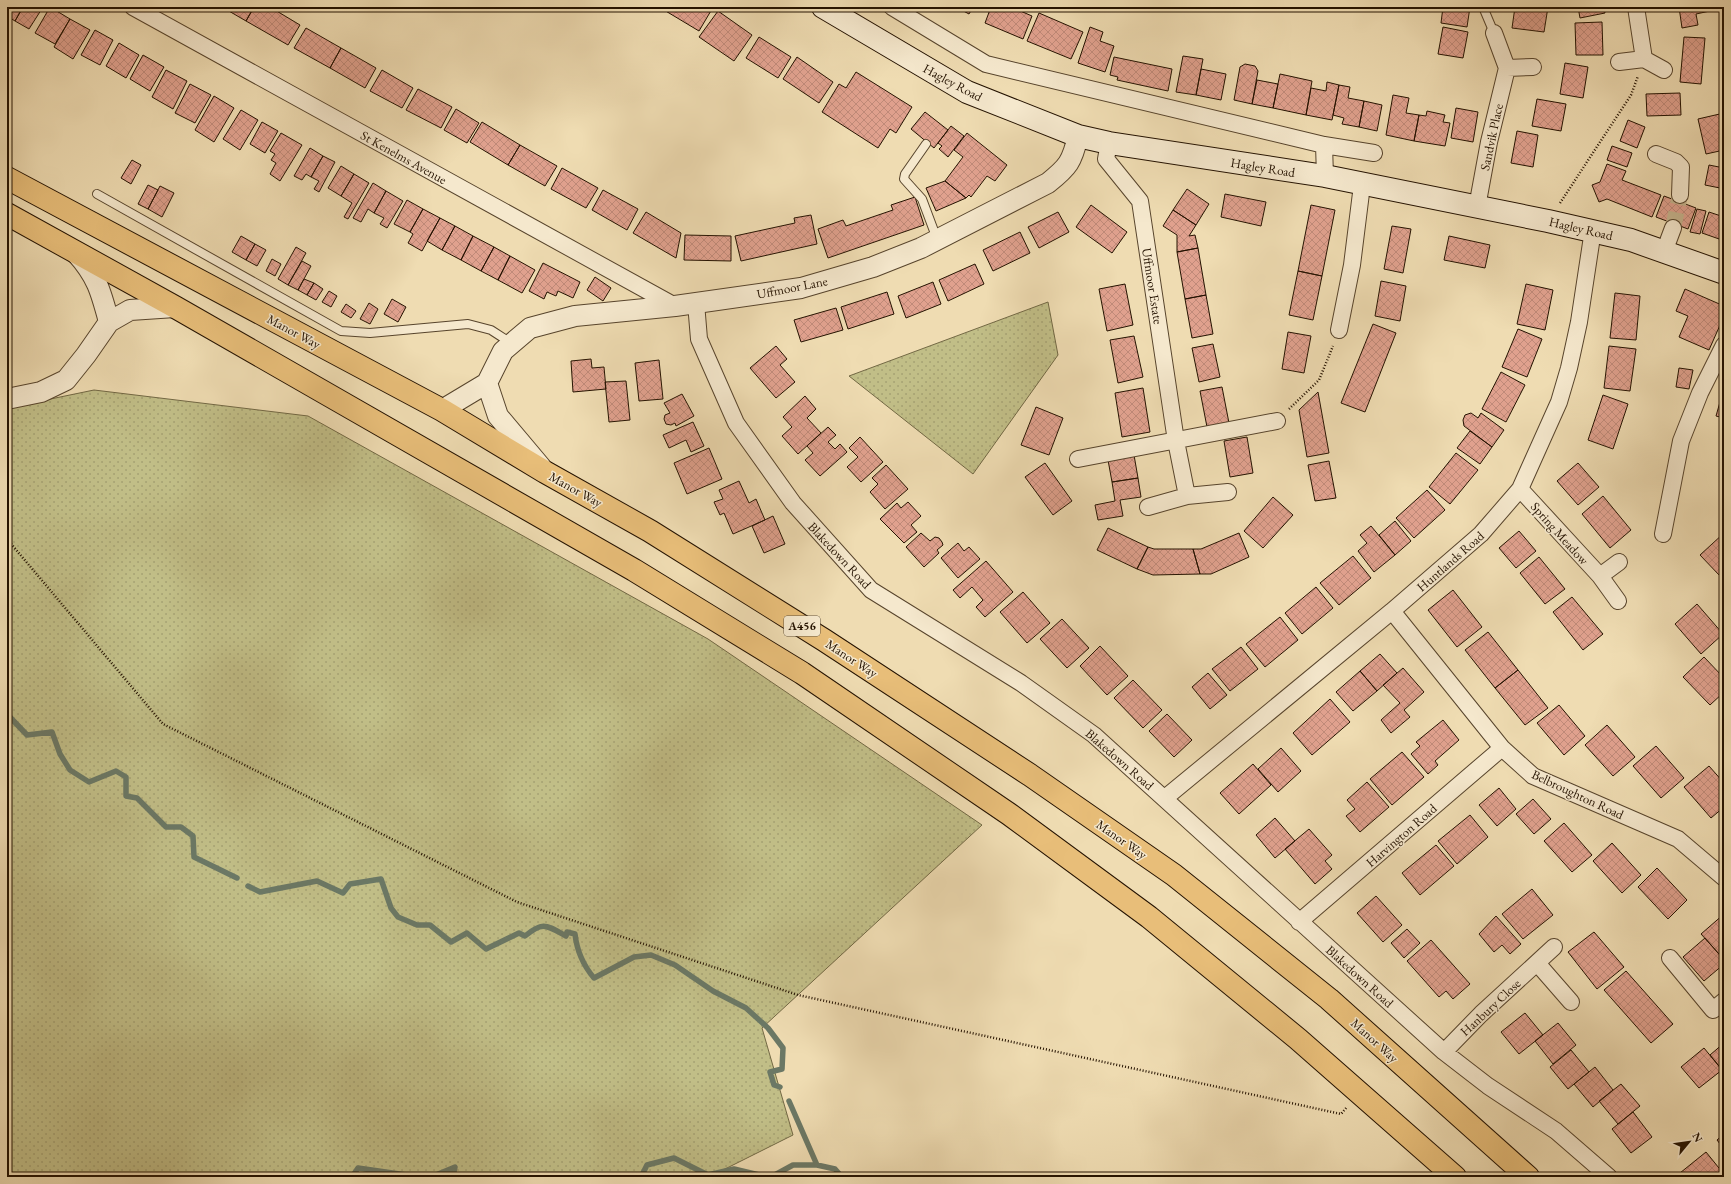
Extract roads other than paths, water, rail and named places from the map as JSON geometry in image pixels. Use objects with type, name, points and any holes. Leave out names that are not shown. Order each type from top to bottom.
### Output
[{"type":"highway","name":"Manor Way","points":[[7,178],[442,410],[545,472],[650,531],[824,640],[1030,775],[1174,875],[1329,999],[1528,1177]]},
{"type":"highway","points":[[7,214],[175,307],[634,570],[802,673],[1009,814],[1149,917],[1298,1039],[1455,1177]]},
{"type":"main road","name":"Hagley Road","points":[[823,7],[967,92],[1078,136],[1109,143],[1325,176],[1548,220],[1631,240],[1724,273]]},
{"type":"street","name":"St Kenelms Avenue","points":[[133,7],[675,306]]},
{"type":"street","points":[[892,7],[986,64],[1324,145],[1374,154]]},
{"type":"street","points":[[1636,7],[1644,59]]},
{"type":"street","points":[[1494,33],[1507,68],[1532,67]]},
{"type":"street","points":[[1619,62],[1644,59],[1664,70]]},
{"type":"street","name":"Sandvik Place","points":[[1477,207],[1489,142],[1507,68]]},
{"type":"street","name":"Uffmoor Lane","points":[[487,383],[503,351],[530,328],[575,316],[696,304],[801,288],[872,267],[938,240],[1048,183],[1065,169],[1075,150],[1078,136]]},
{"type":"street","name":"Uffmoor Estate","points":[[1109,143],[1106,159],[1140,201],[1176,441],[1187,496]]},
{"type":"street","points":[[1324,145],[1325,176]]},
{"type":"street","points":[[1656,154],[1676,162],[1681,167],[1680,195]]},
{"type":"street","points":[[1339,330],[1352,265],[1362,184]]},
{"type":"street","points":[[1664,252],[1674,228]]},
{"type":"street","name":"Huntlands Road","points":[[1165,798],[1392,611],[1481,534],[1520,489],[1559,402],[1569,368],[1579,322],[1593,230]]},
{"type":"street","points":[[76,252],[90,268],[102,293],[109,322]]},
{"type":"street","name":"Blakedown Road","points":[[696,304],[699,339],[736,423],[793,503],[871,590],[1021,683],[1094,735],[1444,1052],[1488,1086],[1556,1130],[1609,1177]]},
{"type":"street","points":[[7,399],[41,392],[66,380],[109,322],[130,310],[175,307]]},
{"type":"street","points":[[1663,534],[1681,441],[1700,393],[1724,345]]},
{"type":"street","points":[[442,410],[487,383],[498,416],[545,472]]},
{"type":"street","points":[[1078,459],[1277,421]]},
{"type":"street","name":"Spring Meadow","points":[[1520,489],[1600,576],[1618,601]]},
{"type":"street","points":[[1148,506],[1187,496],[1228,492]]},
{"type":"street","name":"Spring Meadow","points":[[1600,576],[1619,562]]},
{"type":"street","name":"Belbroughton Road","points":[[1392,611],[1502,748],[1534,776],[1678,839],[1724,878]]},
{"type":"street","name":"Harvington Road","points":[[1299,922],[1502,748]]},
{"type":"street","name":"Hanbury Close","points":[[1444,1052],[1482,1014],[1554,947]]},
{"type":"street","points":[[1670,958],[1712,1010],[1724,1001]]},
{"type":"street","points":[[1537,963],[1571,1002]]},
{"type":"lane","points":[[1483,7],[1494,33]]},
{"type":"lane","points":[[926,144],[905,174],[904,179],[922,198],[938,240]]},
{"type":"lane","points":[[97,194],[341,332],[370,332],[468,324],[491,330],[511,343]]},
{"type":"waterway","points":[[7,714],[27,735],[52,732],[60,754],[70,770],[89,782],[116,771],[126,777],[126,796],[137,798],[166,827],[181,827],[193,836],[194,857],[237,878]]},
{"type":"waterway","points":[[248,886],[260,892],[317,881],[343,893],[350,884],[381,879],[391,908],[398,917],[417,925],[430,925],[451,942],[467,933],[486,949],[519,933],[525,936],[536,928],[545,926],[566,936],[567,932],[575,934],[577,947],[581,958],[594,978],[634,957],[651,955],[675,965],[713,991],[746,1008],[768,1028],[783,1048],[782,1069],[770,1072],[774,1085],[780,1087]]},
{"type":"waterway","points":[[789,1101],[817,1165]]},
{"type":"waterway","points":[[641,1177],[647,1165],[674,1158],[708,1175],[734,1169],[768,1177]]},
{"type":"waterway","points":[[771,1177],[793,1165],[817,1165],[835,1169],[842,1177]]},
{"type":"waterway","points":[[431,1177],[455,1167],[453,1177]]},
{"type":"waterway","points":[[352,1177],[358,1168],[420,1177]]},
{"type":"waterway","points":[[587,1177],[600,1175],[600,1177]]},
{"type":"tunnel","points":[[1673,228],[1680,195]]}]
